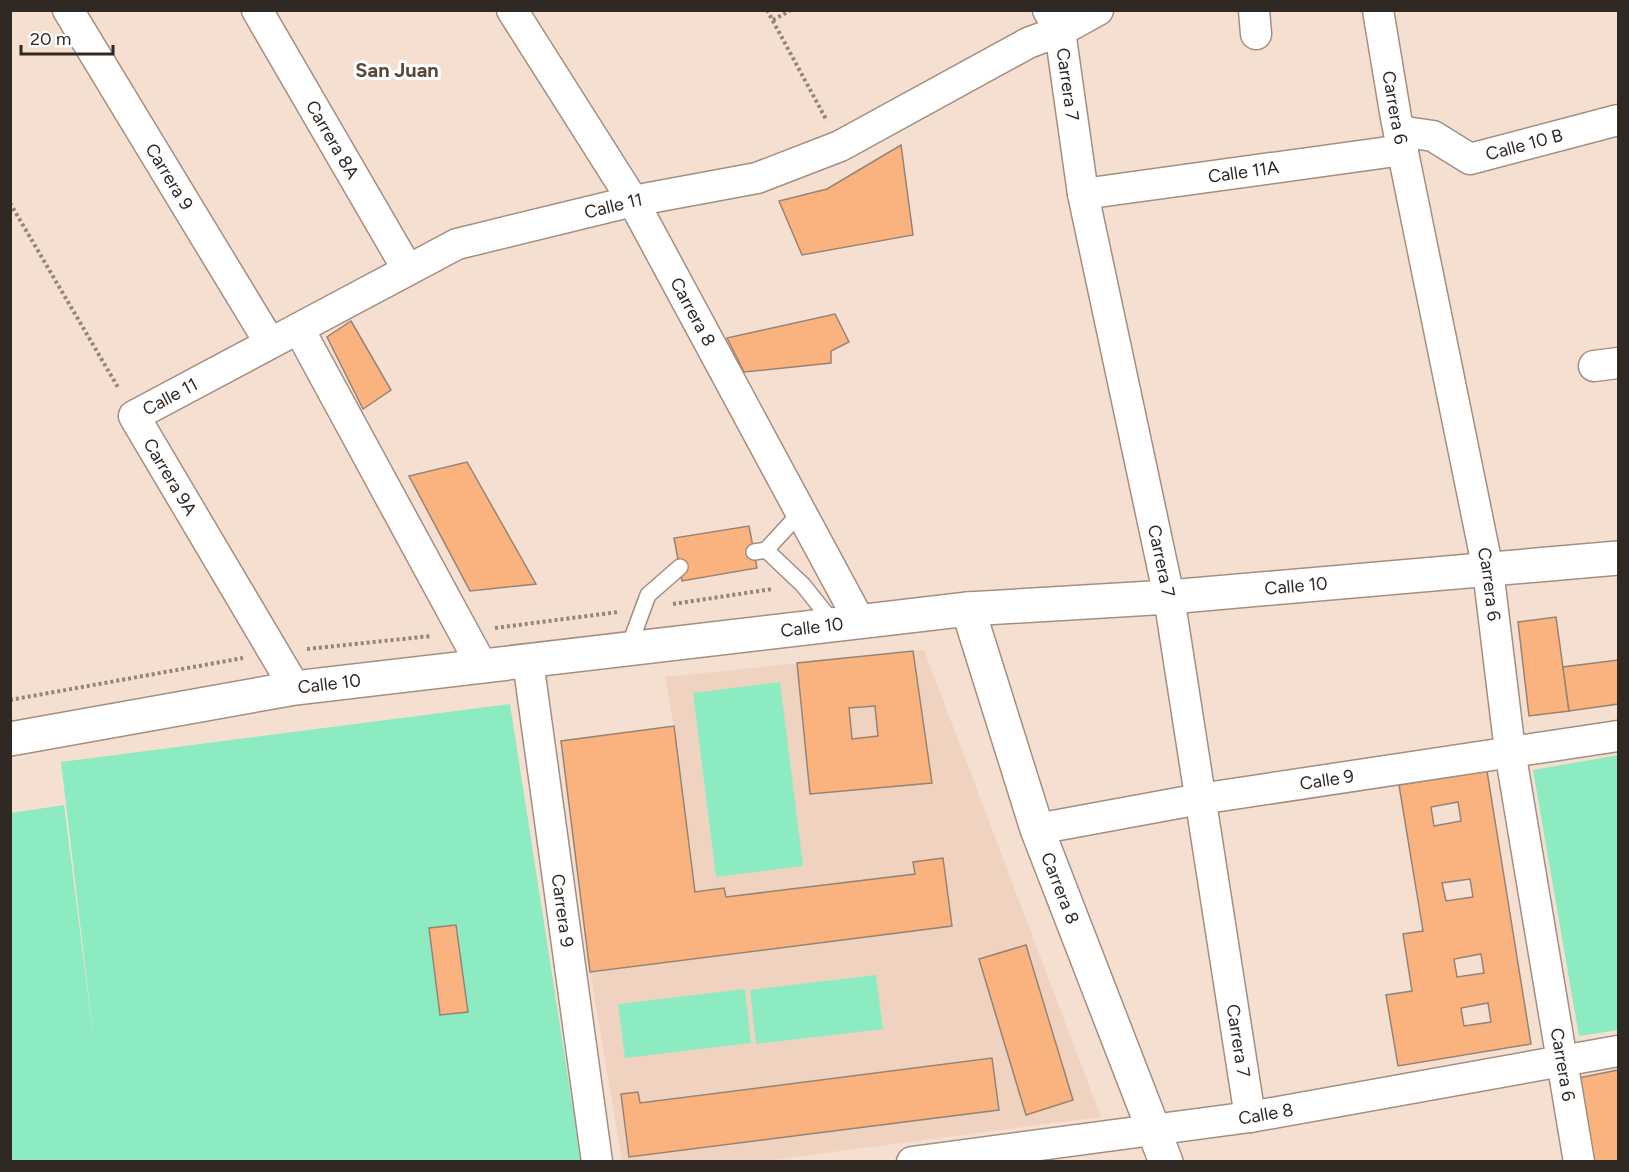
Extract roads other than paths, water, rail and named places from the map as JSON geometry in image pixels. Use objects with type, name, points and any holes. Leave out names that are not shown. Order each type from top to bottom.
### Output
[{"type":"street","name":"Carrera 9","points":[[68,10],[270,343]]},
{"type":"street","name":"Carrera 8A","points":[[257,10],[408,270]]},
{"type":"street","name":"Carrera 8","points":[[512,10],[633,201],[801,512],[847,623]]},
{"type":"street","name":"Calle 11","points":[[134,416],[457,244],[633,201],[757,178],[840,146],[1028,43],[1054,21],[1098,10]]},
{"type":"street","name":"Carrera 6","points":[[1378,10],[1401,140],[1488,570],[1510,751],[1579,1161]]},
{"type":"street","name":"Carrera 7","points":[[1054,21],[1083,194],[1169,597],[1250,1117]]},
{"type":"street","name":"Calle 10 B","points":[[1401,140],[1433,136],[1470,159],[1618,120]]},
{"type":"street","name":"Calle 11A","points":[[1083,194],[1401,140]]},
{"type":"street","points":[[299,329],[482,666]]},
{"type":"street","name":"Carrera 9A","points":[[134,416],[295,688]]},
{"type":"street","name":"Calle 10","points":[[10,739],[295,688],[968,609],[1169,597],[1618,558]]},
{"type":"street","name":"Carrera 8","points":[[968,609],[1037,829],[1166,1161]]},
{"type":"street","name":"Carrera 9","points":[[528,661],[597,1161]]},
{"type":"street","name":"Calle 9","points":[[1037,829],[1200,799],[1618,736]]},
{"type":"street","name":"Calle 8","points":[[912,1161],[1250,1117],[1618,1051]]},
{"type":"lane","points":[[801,512],[760,551],[847,623]]},
{"type":"lane","points":[[628,649],[648,595],[680,567]]},
{"type":"district","name":"San Juan","points":[[397,70]]}]
